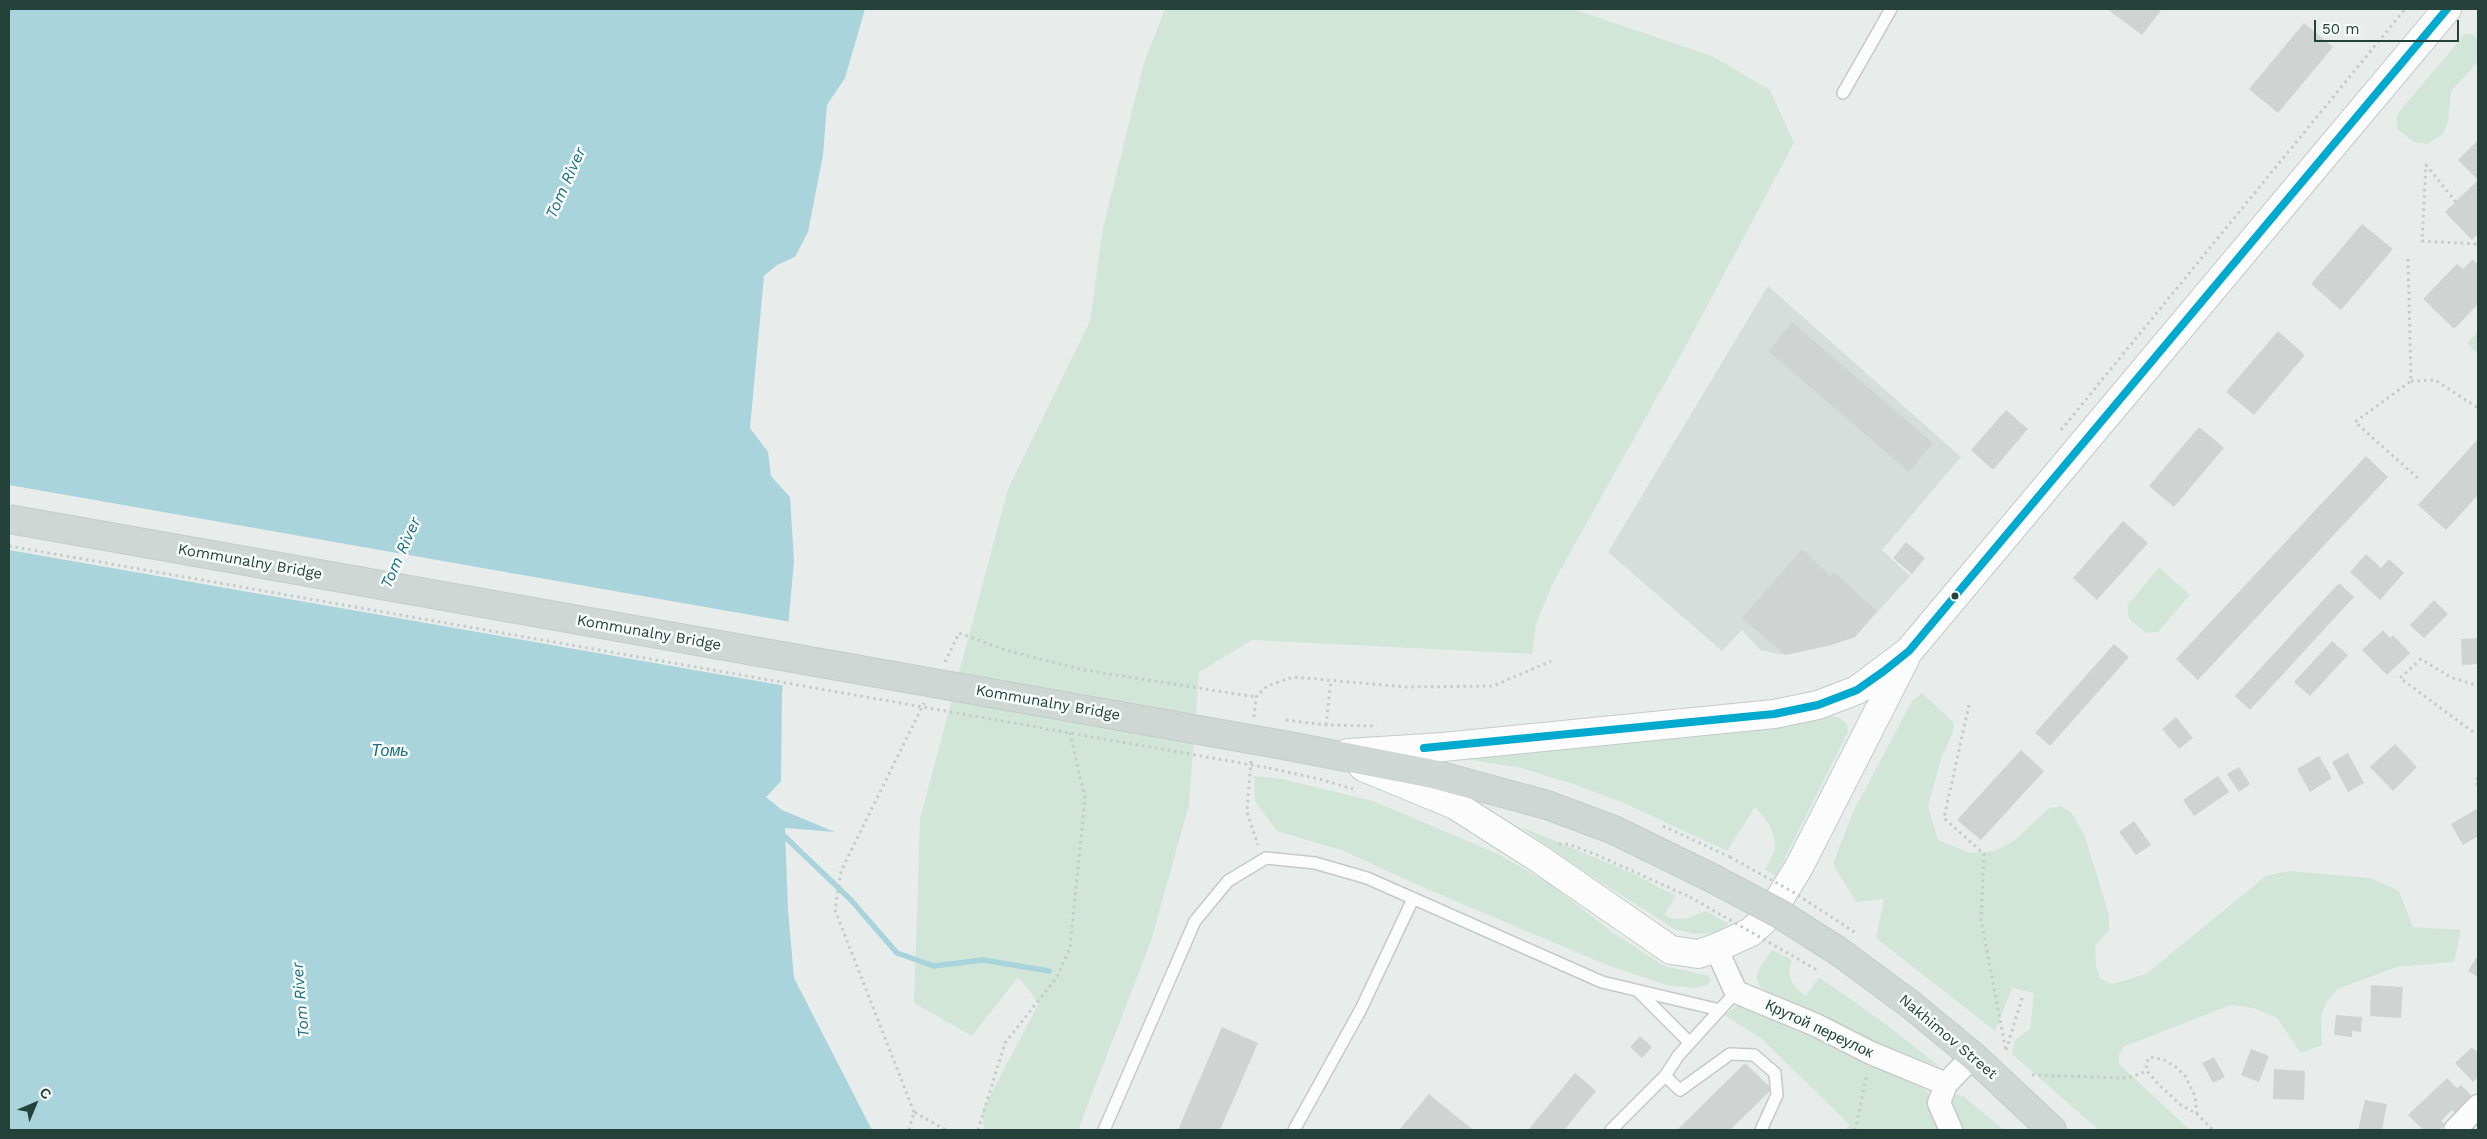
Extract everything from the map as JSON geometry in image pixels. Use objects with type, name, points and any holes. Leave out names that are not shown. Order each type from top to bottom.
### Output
[{"type":"main road","points":[[1331,754],[1455,805],[1538,858],[1671,950],[1698,954],[1751,932],[1770,914],[1799,867],[1909,651],[2447,9]]},
{"type":"main road","name":"Kommunalny Bridge","points":[[9,519],[1289,746],[1433,774],[1547,805],[1614,830],[1712,878]]},
{"type":"main road","points":[[1331,754],[1443,747],[1774,714],[1818,705],[1857,690],[1909,651]]},
{"type":"main road","name":"Nakhimov Street","points":[[1712,878],[1780,914],[1838,951],[1910,1004],[1973,1056],[2052,1130]]},
{"type":"street","points":[[1716,948],[1736,992]]},
{"type":"street","name":"Крутой переулок","points":[[1736,992],[1816,1025],[1871,1053],[1946,1084]]},
{"type":"street","points":[[1951,1130],[1939,1103],[1946,1084],[1973,1056]]},
{"type":"street","points":[[2455,1130],[2478,1106]]},
{"type":"lane","points":[[1843,93],[1891,9]]},
{"type":"lane","points":[[1104,1130],[1195,921],[1228,881],[1266,858],[1315,863],[1367,878],[1602,982],[1720,1010]]},
{"type":"lane","points":[[1294,1130],[1361,1009],[1413,899]]},
{"type":"lane","points":[[1638,991],[1690,1043]]},
{"type":"lane","points":[[1611,1130],[1665,1076],[1690,1043],[1736,992]]},
{"type":"lane","points":[[1665,1076],[1680,1090],[1730,1054],[1754,1055],[1775,1073],[1777,1095],[1761,1130]]},
{"type":"path","points":[[2059,433],[2405,9]]},
{"type":"path","points":[[2456,202],[2426,165],[2422,241],[2478,244]]},
{"type":"path","points":[[2408,259],[2411,381]]},
{"type":"path","points":[[2420,480],[2355,422],[2411,381],[2435,380],[2478,408]]},
{"type":"path","name":"Kommunalny Bridge","points":[[9,546],[1269,768]]},
{"type":"path","points":[[942,668],[959,633],[1002,649],[1084,670],[1256,697]]},
{"type":"path","points":[[2474,732],[2400,678],[2421,659],[2450,677],[2478,684]]},
{"type":"path","points":[[1254,726],[1256,697],[1268,686],[1293,677],[1406,687],[1493,686],[1551,660]]},
{"type":"path","points":[[1326,725],[1331,680]]},
{"type":"path","points":[[909,1130],[914,1112],[835,910],[842,871],[929,694]]},
{"type":"path","points":[[1969,705],[1944,818],[1984,854],[1981,920],[2006,1051],[2023,995]]},
{"type":"path","points":[[1284,720],[1326,725],[1384,726]]},
{"type":"path","points":[[978,1130],[1005,1043],[1057,977],[1070,948],[1085,798],[1070,733]]},
{"type":"path","points":[[1251,754],[1247,812],[1263,860]]},
{"type":"path","points":[[2478,778],[2475,782],[2478,785]]},
{"type":"path","points":[[1690,897],[1817,970]]},
{"type":"path","points":[[1854,1130],[1856,1128],[1871,1053]]},
{"type":"path","points":[[2197,1114],[2195,1096],[2185,1076],[2176,1067],[2164,1060],[2150,1057],[2146,1063],[2147,1071],[2171,1097],[2197,1114],[2213,1130]]},
{"type":"path","points":[[2032,1075],[2128,1078],[2147,1071]]},
{"type":"path","points":[[914,1112],[946,1130]]},
{"type":"shaded area","points":[[1768,286],[1961,457],[1882,550],[1910,576],[1855,637],[1831,645],[1785,655],[1760,650],[1742,630],[1722,651],[1608,552]]},
{"type":"green space","points":[[1165,9],[1573,9],[1712,56],[1770,90],[1794,143],[1689,340],[1552,585],[1536,624],[1532,654],[1252,640],[1199,672],[1189,805],[1151,941],[1078,1130],[984,1130],[982,1111],[1039,1003],[1018,977],[972,1036],[914,1003],[920,819],[1008,489],[1090,321],[1103,228],[1144,63]]},
{"type":"green space","points":[[2465,34],[2472,34],[2478,39],[2478,62],[2451,91],[2448,122],[2443,134],[2427,144],[2414,142],[2398,130],[2396,119],[2399,112]]},
{"type":"green space","points":[[2478,332],[2478,354],[2467,343]]},
{"type":"green space","points":[[2159,567],[2190,595],[2158,632],[2146,633],[2129,619],[2127,606]]},
{"type":"green space","points":[[1922,693],[1953,722],[1953,732],[1941,759],[1928,806],[1938,840],[1970,853],[1994,851],[2014,841],[2048,809],[2060,806],[2071,812],[2084,834],[2109,915],[2109,930],[2095,946],[2096,965],[2100,978],[2112,984],[2146,974],[2266,876],[2288,871],[2370,878],[2399,891],[2413,927],[2461,930],[2454,962],[2396,967],[2338,989],[2327,1001],[2321,1016],[2322,1045],[2301,1053],[2277,1018],[2253,1008],[2231,1005],[2125,1046],[2119,1054],[2119,1064],[2190,1130],[2099,1130],[2012,1054],[2015,1040],[2030,1029],[2034,993],[2012,988],[1995,1031],[1876,938],[1884,899],[1856,902],[1833,864],[1853,812],[1912,701]]},
{"type":"green space","points":[[1826,715],[1840,718],[1847,724],[1848,732],[1776,876],[1765,869],[1775,850],[1774,837],[1769,824],[1755,807],[1727,851],[1624,803],[1573,784],[1521,768],[1454,757]]},
{"type":"green space","points":[[1254,776],[1282,779],[1373,801],[1496,853],[1550,884],[1612,932],[1664,966],[1709,976],[1711,980],[1707,985],[1695,988],[1666,985],[1607,965],[1427,889],[1344,851],[1277,831],[1255,801]]},
{"type":"green space","points":[[1519,826],[1632,873],[1676,896],[1664,915],[1674,919],[1688,918],[1706,911],[1729,924],[1715,933],[1695,934],[1674,929],[1579,868]]},
{"type":"green space","points":[[1772,950],[1792,960],[1789,971],[1791,980],[1796,988],[1806,996],[1819,977],[1883,1022],[1940,1067],[1883,1045],[1770,994],[1761,988],[1756,978],[1760,967]]},
{"type":"green space","points":[[1742,1002],[1833,1043],[1927,1091],[1934,1114],[1953,1110],[1951,1100],[1956,1094],[1963,1096],[2004,1130],[1845,1130],[1850,1125],[1762,1039],[1724,1015]]},
{"type":"water","name":"Томь","points":[[9,9],[865,9],[845,78],[827,105],[823,155],[808,232],[795,257],[777,265],[764,276],[750,428],[768,452],[771,476],[790,497],[794,561],[782,694],[781,781],[766,797],[782,810],[835,832],[785,828],[788,910],[794,978],[872,1130],[9,1130]]},
{"type":"pier","points":[[9,485],[791,622],[786,686],[9,550]]},
{"type":"building","points":[[2107,9],[2162,9],[2142,35]]},
{"type":"building","points":[[2304,23],[2333,47],[2278,113],[2249,89]]},
{"type":"building","points":[[2478,140],[2478,180],[2458,160]]},
{"type":"building","points":[[2478,180],[2478,234],[2472,240],[2445,212]]},
{"type":"building","points":[[2362,224],[2393,249],[2341,310],[2311,284]]},
{"type":"building","points":[[2473,259],[2478,265],[2478,304],[2454,329],[2423,299],[2457,264],[2463,269]]},
{"type":"building","points":[[1792,322],[1933,443],[1909,472],[1768,351]]},
{"type":"building","points":[[2278,331],[2305,355],[2254,415],[2226,392]]},
{"type":"building","points":[[2006,410],[2028,429],[1993,470],[1971,450]]},
{"type":"building","points":[[2199,427],[2224,448],[2174,507],[2149,486]]},
{"type":"building","points":[[2478,439],[2478,495],[2446,530],[2418,505]]},
{"type":"building","points":[[2366,456],[2388,477],[2198,680],[2176,659]]},
{"type":"building","points":[[2123,521],[2148,543],[2097,600],[2073,578]]},
{"type":"building","points":[[1906,542],[1925,558],[1912,574],[1893,558]]},
{"type":"building","points":[[1802,549],[1830,576],[1834,572],[1877,611],[1855,637],[1831,645],[1785,655],[1742,618]]},
{"type":"building","points":[[2366,554],[2381,568],[2389,559],[2404,573],[2380,600],[2350,572]]},
{"type":"building","points":[[2339,583],[2354,597],[2250,710],[2235,696]]},
{"type":"building","points":[[2434,600],[2448,614],[2424,638],[2410,625]]},
{"type":"building","points":[[2383,630],[2390,638],[2393,635],[2410,653],[2387,675],[2362,650]]},
{"type":"building","points":[[2478,638],[2478,664],[2462,665],[2461,639]]},
{"type":"building","points":[[2332,641],[2348,655],[2310,696],[2294,682]]},
{"type":"building","points":[[2114,644],[2129,657],[2050,746],[2035,733]]},
{"type":"building","points":[[2176,717],[2193,738],[2179,749],[2162,729]]},
{"type":"building","points":[[2395,744],[2417,767],[2393,791],[2370,767]]},
{"type":"building","points":[[2021,750],[2044,771],[1981,840],[1957,820]]},
{"type":"building","points":[[2348,753],[2364,783],[2348,792],[2332,762]]},
{"type":"building","points":[[2319,756],[2332,778],[2310,792],[2297,769]]},
{"type":"building","points":[[2239,767],[2250,784],[2239,792],[2227,774]]},
{"type":"building","points":[[2218,776],[2229,792],[2194,816],[2183,800]]},
{"type":"building","points":[[2478,808],[2478,836],[2463,845],[2451,824]]},
{"type":"building","points":[[2134,821],[2151,845],[2136,855],[2119,832]]},
{"type":"building","points":[[2478,955],[2478,977],[2468,971]]},
{"type":"building","points":[[2371,985],[2403,987],[2401,1018],[2370,1016]]},
{"type":"building","points":[[2336,1015],[2362,1017],[2361,1032],[2352,1031],[2352,1037],[2334,1035]]},
{"type":"building","points":[[1222,1027],[1258,1043],[1220,1130],[1178,1130]]},
{"type":"building","points":[[1640,1036],[1652,1047],[1642,1058],[1630,1047]]},
{"type":"building","points":[[2472,1047],[2478,1053],[2478,1077],[2473,1082],[2455,1063]]},
{"type":"building","points":[[2251,1049],[2269,1056],[2259,1082],[2241,1075]]},
{"type":"building","points":[[2214,1057],[2225,1077],[2213,1083],[2202,1063]]},
{"type":"building","points":[[1745,1063],[1772,1089],[1730,1130],[1677,1130]]},
{"type":"building","points":[[2274,1069],[2305,1071],[2304,1100],[2273,1099]]},
{"type":"building","points":[[1575,1073],[1596,1091],[1564,1130],[1528,1130]]},
{"type":"building","points":[[2447,1078],[2457,1088],[2461,1085],[2474,1098],[2456,1115],[2452,1110],[2441,1121],[2445,1125],[2439,1130],[2423,1130],[2408,1115]]},
{"type":"building","points":[[1429,1094],[1473,1130],[1399,1130]]},
{"type":"building","points":[[2365,1100],[2387,1104],[2382,1130],[2358,1130]]},
{"type":"waterway","points":[[779,831],[851,900],[897,953],[934,966],[983,960],[1049,971]]},
{"type":"transit line","points":[[1424,748],[1774,714],[1818,705],[1857,690],[1884,671],[1909,651],[2447,9]]},
{"type":"water label","name":"Tom River","points":[[566,183]]},
{"type":"water label","name":"Tom River","points":[[401,553]]},
{"type":"water label","name":"Tom River","points":[[301,1000]]}]
